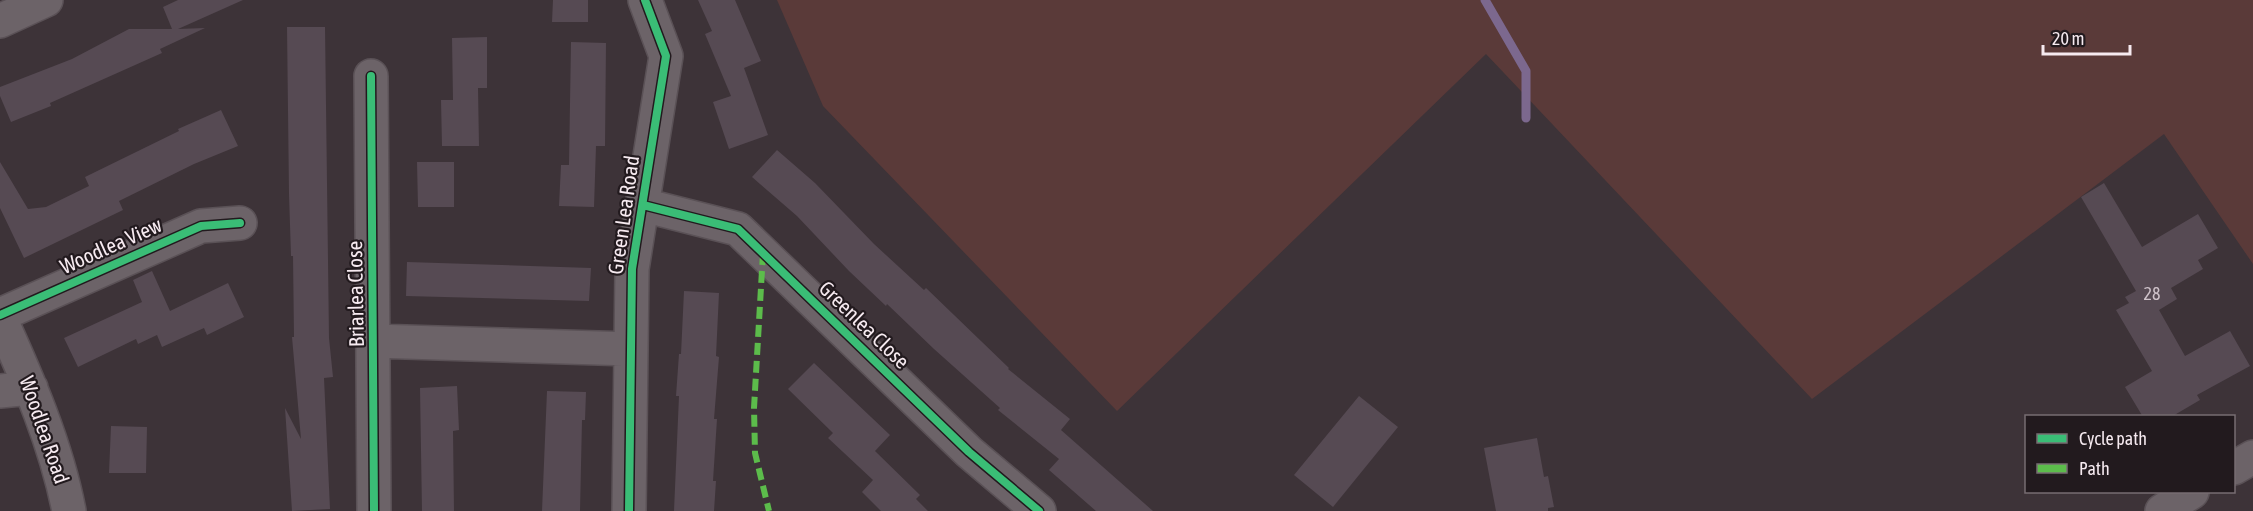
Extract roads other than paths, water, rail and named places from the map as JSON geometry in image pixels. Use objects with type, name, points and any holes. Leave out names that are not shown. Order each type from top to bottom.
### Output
[{"type":"street","points":[[0,21],[46,0]]},
{"type":"street","name":"Green Lea Road","points":[[629,511],[632,269],[666,56],[645,0]]},
{"type":"street","name":"Briarlea Close","points":[[371,76],[375,511]]},
{"type":"street","name":"Greenlea Close","points":[[643,204],[738,229],[969,452],[1039,511]]},
{"type":"street","name":"Woodlea View","points":[[0,317],[201,226],[240,223]]},
{"type":"street","name":"Woodlea Road","points":[[0,317],[16,390],[64,483],[69,511]]},
{"type":"street","name":"Briarlea Close","points":[[375,341],[631,349]]},
{"type":"street","points":[[2235,467],[2253,457]]},
{"type":"street","points":[[2162,511],[2191,493]]},
{"type":"street","points":[[2194,493],[2205,511]]},
{"type":"waterway","points":[[1485,0],[1526,71],[1526,118]]}]
